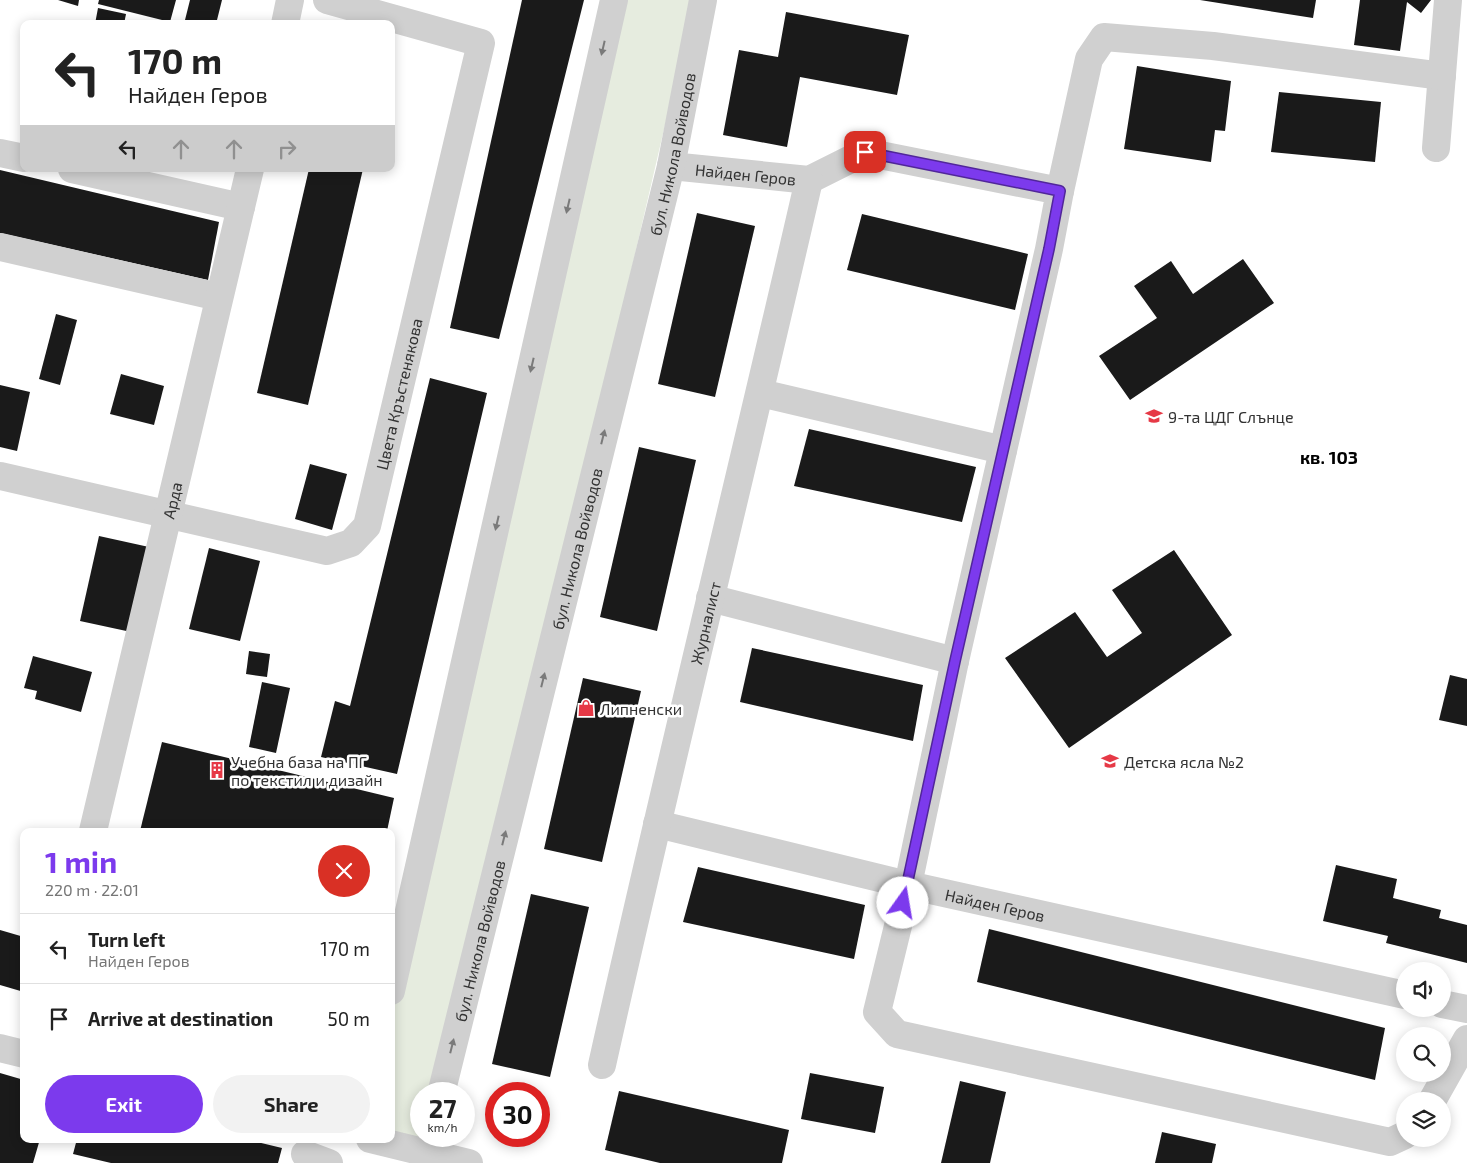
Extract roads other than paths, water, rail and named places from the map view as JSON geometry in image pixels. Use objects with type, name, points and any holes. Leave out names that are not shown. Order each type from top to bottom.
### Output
[{"type":"street","points":[[286,20],[290,0]]},
{"type":"street","name":"Цвета Кръстенякова","points":[[0,476],[327,551],[351,543],[368,526],[481,43],[327,0]]},
{"type":"street","points":[[395,973],[614,0]]},
{"type":"street","name":"бул. Никола Войводов","points":[[444,1082],[671,166],[703,0]]},
{"type":"street","points":[[1436,148],[1448,0]]},
{"type":"street","points":[[1396,1139],[1390,1142],[897,1034],[877,1012],[908,885],[955,661],[1049,249],[1089,59],[1104,37],[1212,46],[1442,76]]},
{"type":"street","name":"Найден Геров","points":[[671,166],[809,180],[865,152],[1060,191]]},
{"type":"street","points":[[0,153],[20,157]]},
{"type":"street","points":[[85,172],[241,207]]},
{"type":"street","name":"Арда","points":[[94,828],[249,172]]},
{"type":"street","name":"Журналист","points":[[602,1065],[809,180]]},
{"type":"street","points":[[0,247],[220,297]]},
{"type":"street","points":[[760,393],[1003,450]]},
{"type":"street","points":[[710,598],[955,661]]},
{"type":"street","name":"Найден Геров","points":[[657,824],[908,885],[1396,994]]},
{"type":"street","points":[[1451,1006],[1467,1009]]},
{"type":"street","points":[[1437,1092],[1467,1039]]},
{"type":"street","points":[[0,1048],[20,1053]]},
{"type":"street","points":[[389,1143],[469,1163]]},
{"type":"place","name":"9-та ЦДГ Слънце","points":[[1154,416]]},
{"type":"place","name":"Липненски","points":[[586,708]]},
{"type":"place","name":"Детска ясла №2","points":[[1110,761]]},
{"type":"place","name":"Учебна база на ПГ по текстил и дизайн","points":[[217,770]]},
{"type":"district","name":"кв. 103","points":[[1329,457]]}]
